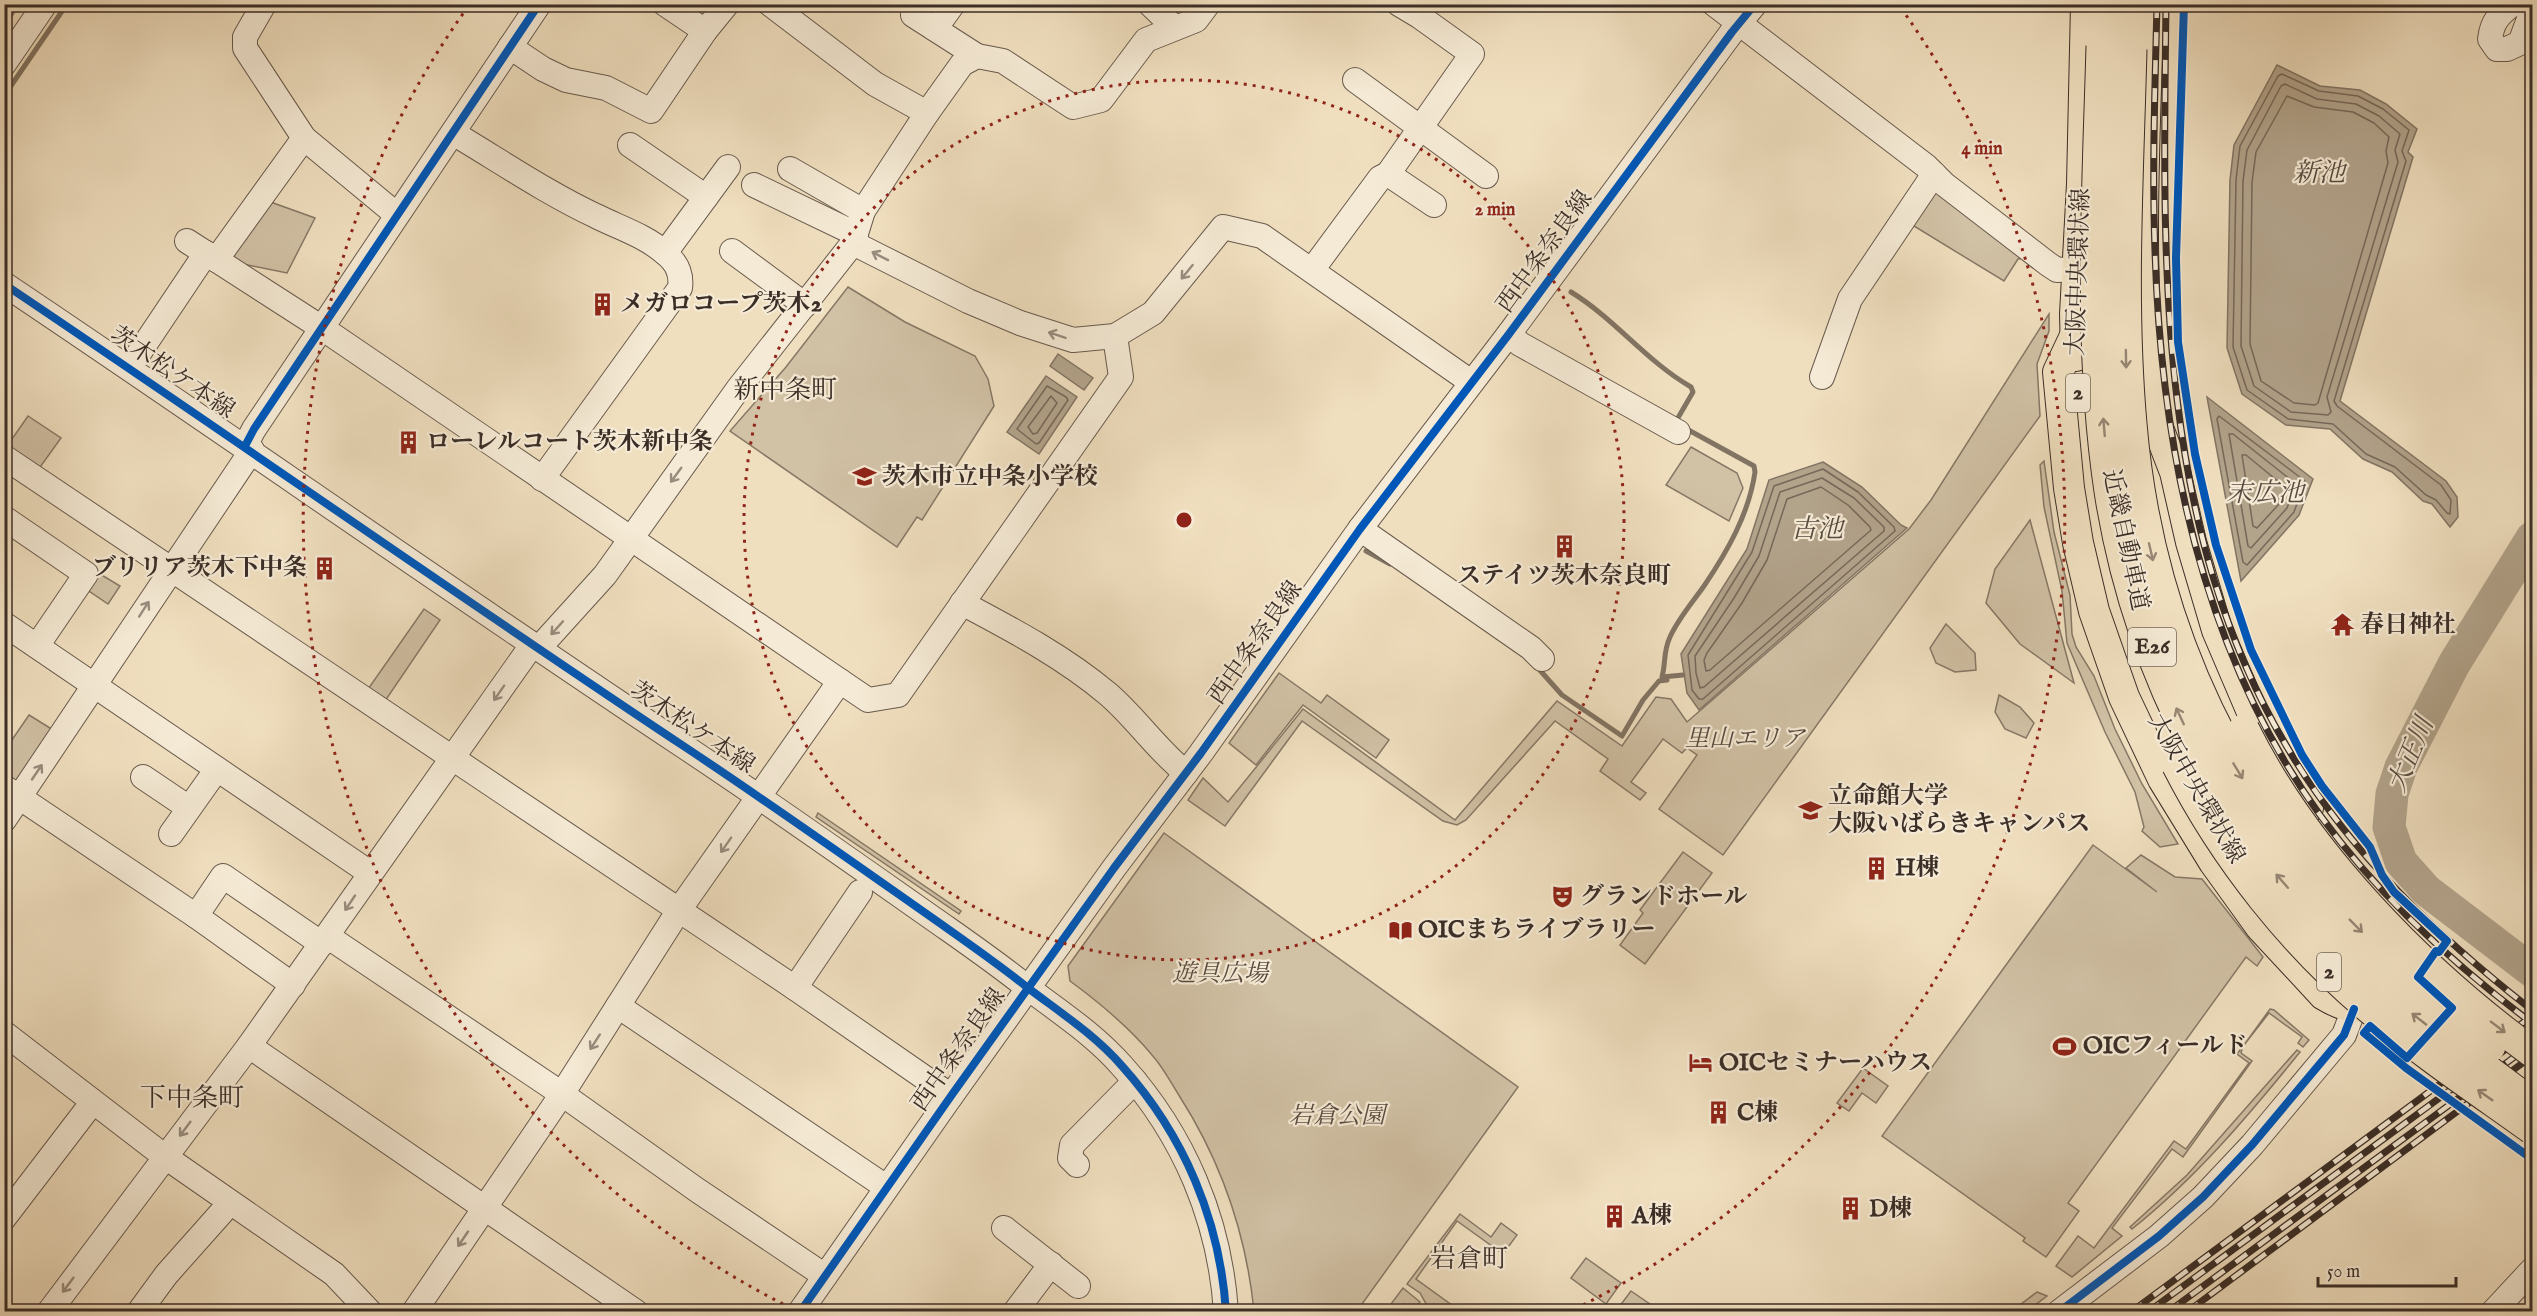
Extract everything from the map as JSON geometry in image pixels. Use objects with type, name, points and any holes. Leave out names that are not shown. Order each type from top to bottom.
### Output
[{"type":"highway","name":"近畿自動車道","points":[[2104,4],[2099,204],[2100,352],[2104,426],[2111,490],[2122,549],[2157,662],[2208,773],[2274,872],[2360,968],[2408,1011],[2532,1106]]},
{"type":"highway","name":"近畿自動車道","points":[[2131,4],[2125,362],[2137,490],[2163,601],[2180,652],[2203,707],[2233,763],[2296,858],[2337,908],[2380,951],[2475,1035],[2532,1079]]},
{"type":"main road","name":"大阪中央環状線","points":[[2086,4],[2083,63],[2084,126],[2075,336],[2084,473],[2105,580],[2138,681],[2177,765],[2225,846],[2270,906],[2332,975],[2416,1046],[2532,1129]]},
{"type":"main road","points":[[2148,4],[2143,246],[2147,356],[2152,415],[2169,520],[2185,586],[2206,647],[2263,767],[2298,818],[2347,881],[2437,972],[2491,1021],[2532,1052]]},
{"type":"main road","points":[[2075,336],[2058,372],[2069,488],[2078,543],[2094,611],[2124,697],[2154,761],[2178,804],[2246,908],[2324,995],[2338,1004],[2355,1009],[2372,1006],[2386,999],[2398,988],[2412,969],[2416,949],[2411,936],[2373,896],[2361,876],[2302,800],[2252,712],[2217,630],[2191,542],[2175,472],[2152,415]]},
{"type":"street","points":[[4,64],[45,4]]},
{"type":"street","points":[[264,4],[245,37],[245,48],[304,138],[398,215]]},
{"type":"street","points":[[4,820],[12,792],[94,685],[249,448],[254,429],[539,4]]},
{"type":"street","points":[[665,4],[705,31]]},
{"type":"street","points":[[510,47],[543,69],[566,80],[606,88],[651,111],[705,31],[727,4]]},
{"type":"street","points":[[770,4],[875,84],[927,113]]},
{"type":"street","points":[[935,29],[953,4]]},
{"type":"street","points":[[1149,4],[1175,28]]},
{"type":"street","points":[[913,15],[977,56],[1003,61],[1073,107],[1101,100],[1146,40],[1196,20],[1208,4]]},
{"type":"street","points":[[1312,270],[1380,178],[1388,174],[1472,54],[1399,4]]},
{"type":"street","points":[[1714,4],[2048,264],[2057,270],[2078,268]]},
{"type":"street","name":"西中条奈良線","points":[[800,1311],[1028,987],[1186,773],[1360,530],[1509,334],[1738,23],[1755,4]]},
{"type":"street","points":[[2084,126],[2113,43],[2114,4]]},
{"type":"street","points":[[2513,4],[2500,13],[2492,25],[2490,39],[2497,49],[2507,50],[2520,43],[2532,11]]},
{"type":"street","points":[[49,1311],[249,1046],[370,873],[535,647],[605,575],[738,389],[855,239],[863,211],[927,113],[962,64],[977,56]]},
{"type":"street","points":[[1355,80],[1486,176]]},
{"type":"street","points":[[453,133],[596,216],[637,233],[677,264],[682,277],[680,288],[542,479]]},
{"type":"street","points":[[129,368],[203,251],[304,138]]},
{"type":"street","points":[[630,145],[706,197]]},
{"type":"street","points":[[665,253],[728,167]]},
{"type":"street","points":[[790,169],[863,211]]},
{"type":"street","points":[[1388,174],[1434,205]]},
{"type":"street","points":[[1822,377],[1850,298],[1934,174]]},
{"type":"street","points":[[754,185],[968,301],[1020,323],[1073,340],[1115,336],[1153,313],[1223,226],[1262,236],[1472,382]]},
{"type":"street","points":[[203,251],[322,328],[868,700],[898,695],[1121,376],[1115,336]]},
{"type":"street","points":[[732,251],[805,304]]},
{"type":"street","name":"茨木松ケ本線","points":[[4,284],[249,448],[535,647],[760,797],[1007,970],[1099,1042],[1135,1082],[1166,1124],[1200,1190],[1215,1239],[1224,1282],[1226,1311]]},
{"type":"street","points":[[1509,334],[1520,344],[1678,432]]},
{"type":"street","points":[[4,457],[795,988],[951,1096]]},
{"type":"street","points":[[4,518],[86,574],[37,646]]},
{"type":"street","points":[[1360,530],[1478,614],[1531,648],[1542,659]]},
{"type":"street","points":[[962,603],[1026,638],[1106,692],[1138,722],[1175,765],[1186,773]]},
{"type":"street","points":[[4,624],[370,873]]},
{"type":"street","points":[[414,1311],[562,1094],[679,910],[840,681]]},
{"type":"street","points":[[171,834],[217,769]]},
{"type":"street","points":[[143,777],[189,808]]},
{"type":"street","points":[[12,792],[196,916],[292,985]]},
{"type":"street","points":[[196,916],[223,876],[562,1094],[697,1190],[825,1276]]},
{"type":"street","points":[[795,988],[860,892]]},
{"type":"street","points":[[618,1006],[886,1187]]},
{"type":"street","points":[[2059,1311],[2159,1236],[2203,1197],[2252,1145],[2344,1035],[2355,1009]]},
{"type":"street","points":[[4,1033],[164,1156],[334,1274],[370,1311]]},
{"type":"street","points":[[249,1046],[636,1311]]},
{"type":"street","points":[[1077,1165],[1070,1158],[1072,1145],[1135,1082]]},
{"type":"street","points":[[4,1218],[92,1102]]},
{"type":"street","points":[[139,1311],[166,1275],[230,1203]]},
{"type":"street","points":[[1004,1228],[1078,1286]]},
{"type":"street","points":[[1015,1311],[1052,1264]]},
{"type":"street","points":[[2493,1311],[2532,1270]]},
{"type":"green space","points":[[1941,192],[2024,258],[2018,259],[2004,281],[1909,223],[1928,194]]},
{"type":"green space","points":[[265,200],[315,218],[287,273],[228,261]]},
{"type":"green space","points":[[848,287],[905,322],[975,356],[988,379],[994,406],[922,520],[917,517],[897,547],[730,431],[786,367]]},
{"type":"green space","name":"里山エリア","points":[[2049,314],[2049,331],[2037,364],[2040,416],[1723,855],[1659,809],[1697,755],[1687,748],[1682,753],[1663,739],[1631,782],[1646,793],[1640,800],[1600,771],[1608,759],[1555,721],[1466,820],[1457,825],[1443,821],[1302,721],[1225,826],[1188,800],[1203,778],[1228,802],[1303,709],[1455,820],[1557,701],[1622,746],[1656,697],[1671,699],[1687,722],[1909,529],[1931,500]]},
{"type":"green space","points":[[28,416],[61,438],[38,470],[5,449]]},
{"type":"green space","points":[[1691,447],[1737,473],[1743,488],[1729,521],[1666,485]]},
{"type":"green space","points":[[2044,461],[2054,532],[2070,595],[2072,634],[2076,647],[2094,676],[2115,729],[2142,784],[2178,844],[2160,847],[2142,831],[2144,827],[2135,792],[2105,732],[2067,643],[2062,591],[2044,507],[2040,465]]},
{"type":"green space","points":[[2030,520],[2074,683],[2020,644],[1986,603],[1995,569]]},
{"type":"green space","points":[[95,571],[120,586],[108,604],[83,587]]},
{"type":"green space","points":[[424,609],[440,620],[383,704],[366,692]]},
{"type":"green space","points":[[1946,624],[1975,653],[1976,670],[1955,672],[1936,663],[1930,648]]},
{"type":"green space","points":[[1279,673],[1321,703],[1327,695],[1389,740],[1376,758],[1303,705],[1256,765],[1229,743]]},
{"type":"green space","points":[[1999,695],[2020,707],[2034,723],[2026,738],[2005,729],[1995,712]]},
{"type":"green space","points":[[29,715],[58,733],[18,791],[5,783],[5,750]]},
{"type":"green space","points":[[818,813],[961,911],[959,914],[816,817]]},
{"type":"green space","name":"岩倉公園","points":[[1164,833],[1518,1087],[1357,1311],[1254,1311],[1245,1254],[1230,1200],[1220,1173],[1195,1122],[1163,1070],[1143,1044],[1113,1015],[1070,981],[1068,966]]},
{"type":"green space","name":"OICフィールド","points":[[2093,845],[2157,892],[2126,868],[2141,855],[2175,877],[2202,879],[2263,957],[2257,966],[2246,957],[2068,1203],[2079,1211],[2046,1257],[2023,1241],[2025,1238],[1882,1136]]},
{"type":"green space","points":[[1683,852],[1712,873],[1645,964],[1620,945],[1643,913],[1640,910]]},
{"type":"green space","points":[[2270,1009],[2309,1040],[2303,1047],[2298,1043],[2302,1037],[2269,1013],[2244,1045]]},
{"type":"green space","points":[[2243,1046],[2241,1053],[2252,1061],[2183,1157],[2172,1149],[2112,1228],[2122,1236],[2072,1277],[2056,1266],[2078,1236],[2094,1248],[2174,1141],[2186,1149],[2249,1063],[2237,1054]]},
{"type":"green space","points":[[2297,1050],[2300,1052],[2221,1145],[2178,1189],[2132,1229],[2130,1227],[2187,1175]]},
{"type":"green space","points":[[1863,1068],[1888,1086],[1876,1103],[1862,1093],[1849,1111],[1837,1103]]},
{"type":"green space","points":[[1460,1214],[1491,1237],[1501,1223],[1517,1235],[1503,1254],[1457,1221],[1416,1279],[1460,1311],[1430,1311],[1420,1293],[1407,1284]]},
{"type":"green space","points":[[1586,1258],[1621,1283],[1606,1304],[1571,1278]]},
{"type":"green space","points":[[1403,1288],[1420,1302],[1415,1308],[1403,1304],[1394,1311],[1385,1312]]},
{"type":"green space","points":[[1631,1291],[1660,1311],[1616,1311]]},
{"type":"green space","points":[[2037,1292],[2047,1296],[2027,1311],[2012,1311]]},
{"type":"water","points":[[4,5],[19,5],[9,21],[5,18]]},
{"type":"water","name":"新池","points":[[2277,65],[2320,86],[2360,90],[2386,104],[2417,129],[2408,152],[2413,157],[2340,401],[2446,481],[2457,497],[2458,517],[2450,527],[2432,504],[2423,501],[2392,472],[2363,459],[2330,429],[2286,425],[2242,394],[2227,348],[2230,180],[2234,145]]},
{"type":"water","points":[[1058,354],[1093,378],[1084,390],[1050,366]]},
{"type":"water","points":[[1046,376],[1077,397],[1039,454],[1007,432]]},
{"type":"water","name":"末広池","points":[[2207,397],[2313,479],[2299,515],[2241,581]]},
{"type":"water","name":"古池","points":[[1823,462],[1862,487],[1901,525],[1907,528],[1699,710],[1687,693],[1681,654],[1747,549],[1769,480]]},
{"type":"waterway","points":[[4,96],[67,4]]},
{"type":"waterway","points":[[1571,292],[1602,315],[1659,365],[1691,387],[1693,392],[1675,423]]},
{"type":"waterway","points":[[1683,427],[1754,466],[1755,472],[1748,503],[1729,546],[1673,630],[1668,642],[1662,677],[1683,675]]},
{"type":"waterway","name":"大正川","points":[[2532,538],[2454,664],[2401,767],[2392,794],[2389,827],[2401,862],[2426,890],[2532,971]]},
{"type":"waterway","points":[[1366,551],[1390,564]]},
{"type":"waterway","points":[[1537,667],[1562,695],[1622,736],[1643,700],[1659,681],[1667,680]]},
{"type":"railway","points":[[2157,4],[2154,189],[2159,325],[2167,400],[2179,473],[2196,546],[2218,617],[2245,686],[2279,752],[2320,815],[2366,873],[2418,927],[2474,977],[2532,1023]]},
{"type":"railway","points":[[2166,4],[2165,194],[2168,290],[2176,386],[2189,480],[2212,572],[2243,661],[2287,747],[2338,822],[2397,890],[2429,922],[2532,1010]]},
{"type":"railway","points":[[2131,1312],[2532,1016]]},
{"type":"railway","points":[[2148,1312],[2532,1030]]},
{"type":"railway","points":[[2168,1312],[2532,1044]]},
{"type":"railway","points":[[2187,1312],[2532,1056]]},
{"type":"cycle path","points":[[245,446],[254,429],[539,4]]},
{"type":"cycle path","points":[[800,1312],[1114,868],[1201,753],[1360,529],[1509,334],[1755,4]]},
{"type":"cycle path","points":[[2184,4],[2176,258],[2178,342],[2195,454],[2216,545],[2251,650],[2302,755],[2322,786],[2370,847],[2382,875],[2394,892],[2447,941],[2439,952],[2436,951],[2418,977],[2452,1008],[2407,1058],[2370,1026],[2364,1033],[2406,1068],[2532,1159]]},
{"type":"cycle path","points":[[4,284],[784,814],[978,950],[1089,1034],[1112,1055],[1144,1093],[1181,1150],[1207,1212],[1216,1244],[1226,1312]]},
{"type":"cycle path","points":[[2059,1312],[2159,1236],[2203,1197],[2252,1145],[2344,1035],[2354,1009]]},
{"type":"place","name":"メガロコープ茨木2","points":[[602,304]]},
{"type":"place","name":"ローレルコート茨木新中条","points":[[408,442]]},
{"type":"place","name":"茨木市立中条小学校","points":[[864,477]]},
{"type":"place","name":"ステイツ茨木奈良町","points":[[1564,546]]},
{"type":"place","name":"ブリリア茨木下中条","points":[[325,568]]},
{"type":"place","name":"春日神社","points":[[2342,625]]},
{"type":"place","name":"立命館大学 大阪いばらきキャンパス","points":[[1810,810]]},
{"type":"place","name":"H棟","points":[[1877,868]]},
{"type":"place","name":"グランドホール","points":[[1562,897]]},
{"type":"place","name":"OICまちライブラリー","points":[[1400,930]]},
{"type":"place","name":"OICフィールド","points":[[2065,1046]]},
{"type":"place","name":"OICセミナーハウス","points":[[1701,1063]]},
{"type":"place","name":"C棟","points":[[1719,1113]]},
{"type":"place","name":"D棟","points":[[1851,1209]]},
{"type":"place","name":"A棟","points":[[1614,1216]]},
{"type":"district","name":"新中条町","points":[[785,390]]},
{"type":"district","name":"下中条町","points":[[192,1098]]},
{"type":"district","name":"岩倉町","points":[[1469,1259]]},
{"type":"park label","name":"遊具広場","points":[[1220,974]]}]
